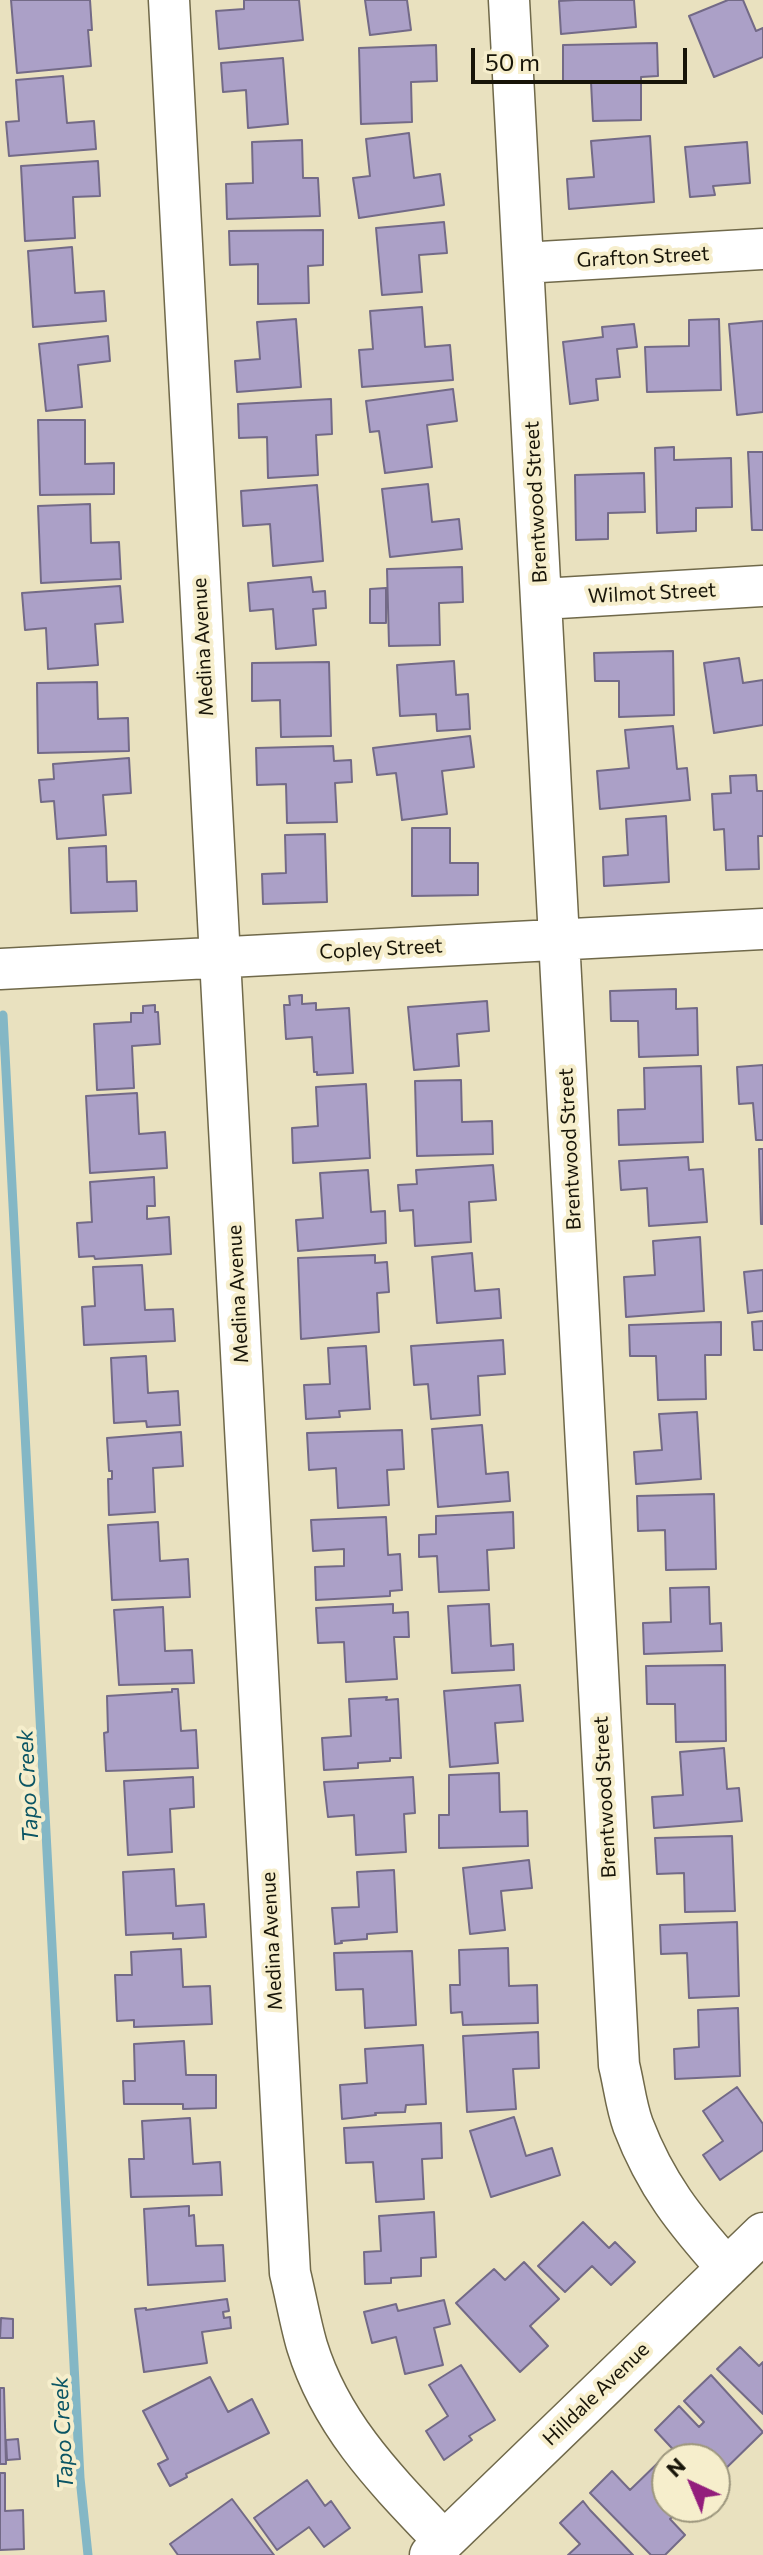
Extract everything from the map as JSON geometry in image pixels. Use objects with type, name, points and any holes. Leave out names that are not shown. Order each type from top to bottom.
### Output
[{"type":"street","name":"Medina Avenue","points":[[169,0],[290,2273],[308,2348],[337,2415],[437,2548]]},
{"type":"street","name":"Brentwood Street","points":[[509,0],[619,2065],[632,2122],[657,2178],[684,2220],[727,2268]]},
{"type":"street","name":"Grafton Street","points":[[523,263],[763,249]]},
{"type":"street","name":"Wilmot Street","points":[[542,599],[763,586]]},
{"type":"street","name":"Copley Street","points":[[0,969],[763,929]]},
{"type":"street","name":"Hilldale Avenue","points":[[437,2548],[763,2233]]},
{"type":"building","points":[[11,0],[90,0],[92,30],[88,30],[91,66],[17,73]]},
{"type":"building","points":[[244,0],[299,0],[303,40],[219,49],[216,11],[244,9]]},
{"type":"building","points":[[365,0],[407,0],[411,30],[370,35]]},
{"type":"building","points":[[634,0],[636,27],[561,34],[559,1]]},
{"type":"building","points":[[728,0],[743,0],[756,31],[763,28],[763,57],[714,77],[689,16]]},
{"type":"building","points":[[657,43],[658,76],[641,77],[641,120],[593,121],[591,82],[563,83],[563,45]]},
{"type":"building","points":[[436,45],[437,81],[411,82],[412,122],[361,124],[359,48]]},
{"type":"building","points":[[283,58],[288,124],[248,128],[246,90],[223,92],[221,63]]},
{"type":"building","points":[[63,76],[67,123],[94,121],[96,149],[9,156],[6,122],[19,121],[16,80]]},
{"type":"building","points":[[409,133],[414,178],[440,174],[444,205],[359,218],[353,178],[370,176],[366,139]]},
{"type":"building","points":[[650,136],[654,202],[569,209],[567,179],[594,177],[591,141]]},
{"type":"building","points":[[302,140],[303,178],[318,178],[320,216],[227,219],[226,184],[253,183],[252,142]]},
{"type":"building","points":[[747,142],[750,183],[713,186],[715,195],[690,197],[685,147]]},
{"type":"building","points":[[98,161],[100,196],[73,197],[75,238],[25,241],[21,166]]},
{"type":"building","points":[[444,222],[447,253],[419,255],[422,292],[382,295],[376,228]]},
{"type":"building","points":[[323,230],[323,265],[308,266],[309,303],[258,304],[258,264],[230,265],[229,231]]},
{"type":"building","points":[[72,247],[75,293],[104,291],[106,321],[33,327],[28,251]]},
{"type":"building","points":[[422,307],[425,347],[450,345],[453,380],[362,387],[359,350],[373,349],[370,311]]},
{"type":"building","points":[[296,319],[301,387],[237,392],[235,361],[260,359],[257,322]]},
{"type":"building","points":[[719,319],[721,390],[647,392],[645,347],[689,346],[689,320]]},
{"type":"building","points":[[763,321],[763,412],[737,415],[729,324]]},
{"type":"building","points":[[634,324],[637,347],[617,349],[620,377],[596,379],[598,400],[570,404],[563,342],[603,337],[602,327]]},
{"type":"building","points":[[108,336],[110,361],[78,365],[82,407],[46,411],[39,344]]},
{"type":"building","points":[[453,389],[457,421],[427,425],[432,467],[385,473],[379,431],[370,432],[366,401]]},
{"type":"building","points":[[331,399],[332,434],[316,435],[318,475],[268,478],[267,437],[239,438],[238,404]]},
{"type":"building","points":[[38,420],[85,420],[85,464],[114,463],[114,494],[40,495]]},
{"type":"building","points":[[674,447],[674,460],[731,458],[732,507],[696,508],[696,531],[657,533],[655,448]]},
{"type":"building","points":[[748,452],[763,452],[763,530],[752,530]]},
{"type":"building","points":[[644,473],[645,512],[608,513],[608,539],[576,540],[575,475]]},
{"type":"building","points":[[428,484],[432,522],[459,519],[462,549],[390,557],[382,489]]},
{"type":"building","points":[[317,485],[323,561],[273,566],[270,524],[243,526],[241,491]]},
{"type":"building","points":[[90,504],[91,543],[119,542],[121,579],[41,583],[38,506]]},
{"type":"building","points":[[462,567],[463,602],[439,603],[440,645],[389,646],[387,569]]},
{"type":"building","points":[[311,577],[313,592],[325,591],[326,608],[313,609],[316,645],[276,649],[273,609],[250,611],[248,583]]},
{"type":"building","points":[[120,586],[123,622],[95,624],[98,665],[48,669],[46,628],[25,630],[22,593]]},
{"type":"building","points":[[386,588],[386,623],[370,623],[370,589]]},
{"type":"building","points":[[673,651],[674,715],[619,717],[619,681],[595,681],[594,653]]},
{"type":"building","points":[[739,658],[743,683],[763,680],[763,725],[714,733],[704,663]]},
{"type":"building","points":[[454,661],[456,695],[468,694],[470,729],[437,731],[436,714],[400,716],[397,665]]},
{"type":"building","points":[[329,662],[331,736],[281,737],[280,700],[252,701],[252,663]]},
{"type":"building","points":[[97,682],[98,719],[128,718],[129,751],[38,753],[37,683]]},
{"type":"building","points":[[673,726],[677,769],[687,768],[690,800],[600,809],[597,771],[629,768],[625,730]]},
{"type":"building","points":[[470,736],[474,767],[442,771],[447,814],[402,820],[396,773],[377,775],[373,748]]},
{"type":"building","points":[[333,746],[334,761],[351,760],[352,782],[335,783],[337,822],[287,823],[286,784],[257,785],[256,748]]},
{"type":"building","points":[[129,758],[131,793],[103,795],[106,835],[57,839],[54,801],[41,802],[39,780],[54,779],[53,764]]},
{"type":"building","points":[[756,775],[757,791],[763,791],[763,836],[758,836],[759,869],[726,870],[724,829],[714,830],[712,794],[731,793],[730,776]]},
{"type":"building","points":[[666,816],[669,882],[604,886],[603,857],[628,855],[626,819]]},
{"type":"building","points":[[412,828],[450,828],[450,863],[478,863],[478,895],[412,896]]},
{"type":"building","points":[[325,834],[327,902],[263,904],[262,874],[286,873],[285,835]]},
{"type":"building","points":[[106,846],[107,882],[136,881],[137,911],[71,913],[69,848]]},
{"type":"building","points":[[676,989],[676,1009],[697,1008],[698,1055],[639,1057],[638,1021],[611,1021],[610,991]]},
{"type":"building","points":[[302,995],[302,1004],[316,1003],[316,1010],[349,1008],[353,1073],[317,1075],[314,1072],[312,1037],[286,1039],[284,1005],[290,1005],[289,996]]},
{"type":"building","points":[[487,1001],[489,1031],[457,1034],[459,1066],[414,1070],[408,1007]]},
{"type":"building","points":[[155,1005],[160,1044],[132,1046],[134,1088],[97,1090],[94,1024],[131,1022],[131,1013],[143,1013],[143,1006]]},
{"type":"building","points":[[763,1065],[763,1140],[756,1140],[753,1103],[739,1104],[737,1067]]},
{"type":"building","points":[[701,1066],[703,1142],[619,1145],[618,1110],[645,1109],[644,1068]]},
{"type":"building","points":[[461,1080],[462,1122],[492,1121],[493,1154],[417,1156],[415,1081]]},
{"type":"building","points":[[366,1084],[370,1158],[293,1163],[292,1128],[318,1126],[316,1087]]},
{"type":"building","points":[[137,1093],[139,1134],[165,1132],[167,1168],[90,1173],[86,1096]]},
{"type":"building","points":[[759,1149],[763,1149],[763,1224],[761,1224]]},
{"type":"building","points":[[688,1157],[689,1170],[703,1169],[707,1222],[649,1226],[647,1188],[621,1190],[619,1161]]},
{"type":"building","points":[[493,1165],[496,1200],[469,1202],[471,1242],[415,1246],[413,1210],[400,1211],[398,1185],[417,1184],[416,1170]]},
{"type":"building","points":[[368,1170],[371,1212],[385,1211],[386,1243],[298,1251],[296,1220],[323,1218],[320,1173]]},
{"type":"building","points":[[154,1177],[155,1206],[147,1206],[147,1219],[169,1217],[171,1254],[95,1259],[94,1256],[79,1257],[77,1223],[92,1222],[90,1182]]},
{"type":"building","points":[[700,1237],[704,1311],[626,1317],[624,1277],[655,1275],[653,1241]]},
{"type":"building","points":[[472,1253],[475,1291],[499,1289],[501,1318],[437,1323],[432,1257]]},
{"type":"building","points":[[375,1255],[375,1263],[387,1262],[389,1292],[377,1293],[379,1332],[301,1339],[298,1258]]},
{"type":"building","points":[[142,1265],[145,1310],[173,1309],[175,1341],[84,1345],[82,1307],[95,1306],[93,1267]]},
{"type":"building","points":[[763,1270],[763,1311],[748,1313],[744,1272]]},
{"type":"building","points":[[763,1321],[763,1350],[754,1350],[752,1322]]},
{"type":"building","points":[[721,1322],[721,1355],[705,1355],[706,1399],[658,1400],[656,1356],[630,1356],[629,1325]]},
{"type":"building","points":[[503,1340],[505,1374],[478,1376],[480,1415],[431,1419],[428,1384],[414,1385],[411,1346]]},
{"type":"building","points":[[366,1346],[370,1409],[339,1411],[340,1417],[306,1419],[304,1385],[330,1384],[328,1348]]},
{"type":"building","points":[[146,1356],[148,1393],[178,1391],[180,1425],[147,1427],[146,1421],[114,1423],[111,1358]]},
{"type":"building","points":[[697,1412],[701,1479],[636,1484],[634,1452],[662,1450],[659,1414]]},
{"type":"building","points":[[482,1425],[486,1474],[508,1472],[510,1501],[438,1507],[432,1429]]},
{"type":"building","points":[[402,1430],[404,1469],[387,1470],[389,1505],[338,1508],[336,1468],[309,1470],[307,1433]]},
{"type":"building","points":[[181,1432],[183,1466],[153,1468],[155,1512],[109,1515],[108,1479],[112,1479],[112,1471],[109,1471],[107,1438]]},
{"type":"building","points":[[714,1494],[716,1569],[666,1570],[665,1530],[638,1531],[637,1496]]},
{"type":"building","points":[[513,1512],[514,1548],[487,1550],[489,1590],[439,1592],[437,1556],[419,1557],[419,1535],[436,1534],[436,1516]]},
{"type":"building","points":[[386,1517],[388,1555],[400,1554],[402,1590],[390,1591],[390,1596],[316,1600],[315,1567],[344,1566],[344,1549],[313,1551],[311,1520]]},
{"type":"building","points":[[158,1522],[160,1561],[188,1559],[190,1597],[112,1600],[108,1525]]},
{"type":"building","points":[[709,1587],[710,1624],[721,1623],[722,1651],[644,1654],[643,1623],[671,1622],[670,1588]]},
{"type":"building","points":[[393,1604],[393,1613],[408,1612],[409,1637],[394,1637],[397,1679],[346,1682],[344,1642],[318,1643],[316,1608]]},
{"type":"building","points":[[489,1604],[491,1646],[513,1644],[514,1670],[452,1673],[448,1606]]},
{"type":"building","points":[[163,1607],[165,1651],[192,1650],[194,1683],[119,1685],[114,1610]]},
{"type":"building","points":[[725,1665],[726,1741],[676,1742],[675,1704],[647,1704],[646,1666]]},
{"type":"building","points":[[520,1685],[523,1721],[495,1723],[498,1763],[450,1767],[444,1691]]},
{"type":"building","points":[[172,1689],[178,1689],[181,1731],[196,1730],[198,1768],[106,1771],[104,1733],[108,1732],[107,1696],[172,1692]]},
{"type":"building","points":[[387,1697],[386,1700],[398,1699],[401,1758],[358,1763],[358,1768],[324,1770],[322,1738],[351,1736],[349,1699]]},
{"type":"building","points":[[724,1748],[727,1789],[739,1788],[742,1821],[654,1828],[652,1797],[683,1795],[680,1752]]},
{"type":"building","points":[[499,1773],[500,1812],[527,1811],[528,1846],[439,1848],[439,1815],[449,1815],[449,1775]]},
{"type":"building","points":[[193,1777],[194,1807],[170,1809],[172,1852],[128,1855],[124,1781]]},
{"type":"building","points":[[413,1777],[415,1813],[404,1814],[406,1852],[356,1855],[354,1815],[328,1817],[324,1782]]},
{"type":"building","points":[[732,1836],[735,1911],[685,1912],[684,1873],[657,1874],[655,1838]]},
{"type":"building","points":[[529,1860],[532,1888],[501,1891],[505,1930],[470,1934],[463,1868]]},
{"type":"building","points":[[174,1869],[176,1906],[204,1904],[206,1937],[173,1939],[173,1933],[126,1935],[123,1872]]},
{"type":"building","points":[[394,1870],[397,1932],[367,1934],[367,1939],[335,1944],[332,1908],[359,1907],[357,1872]]},
{"type":"building","points":[[737,1922],[739,1996],[689,1998],[687,1953],[661,1954],[660,1925]]},
{"type":"building","points":[[508,1948],[509,1986],[537,1985],[538,2023],[463,2025],[462,2012],[451,2013],[450,1985],[460,1985],[459,1950]]},
{"type":"building","points":[[181,1949],[183,1987],[210,1986],[212,2024],[134,2027],[134,2020],[117,2021],[115,1975],[132,1975],[131,1952]]},
{"type":"building","points":[[412,1951],[416,2025],[365,2028],[363,1989],[336,1990],[334,1953]]},
{"type":"building","points":[[738,2008],[740,2076],[675,2079],[674,2049],[699,2047],[698,2010]]},
{"type":"building","points":[[538,2032],[539,2068],[513,2069],[516,2109],[467,2112],[463,2036]]},
{"type":"building","points":[[184,2041],[186,2075],[216,2075],[216,2108],[183,2109],[183,2104],[124,2104],[123,2081],[135,2081],[134,2044]]},
{"type":"building","points":[[423,2045],[426,2104],[406,2105],[405,2112],[342,2119],[340,2085],[367,2083],[365,2049]]},
{"type":"building","points":[[737,2087],[763,2124],[763,2150],[720,2180],[703,2155],[723,2141],[703,2111]]},
{"type":"building","points":[[514,2117],[526,2156],[552,2148],[560,2175],[491,2197],[470,2131]]},
{"type":"building","points":[[190,2118],[193,2164],[220,2162],[222,2195],[131,2197],[129,2159],[144,2159],[142,2121]]},
{"type":"building","points":[[441,2123],[442,2158],[422,2159],[424,2199],[376,2202],[373,2162],[346,2163],[344,2128]]},
{"type":"building","points":[[189,2206],[189,2216],[194,2215],[196,2246],[223,2245],[225,2281],[148,2285],[144,2209]]},
{"type":"building","points":[[434,2212],[436,2257],[421,2258],[421,2276],[391,2278],[391,2283],[365,2284],[364,2252],[381,2251],[379,2216]]},
{"type":"building","points":[[583,2222],[609,2248],[615,2242],[635,2262],[611,2285],[592,2266],[565,2292],[538,2266]]},
{"type":"building","points":[[524,2262],[559,2299],[530,2326],[548,2346],[520,2372],[456,2303],[494,2269],[505,2280]]},
{"type":"building","points":[[227,2299],[229,2311],[223,2312],[224,2318],[230,2317],[231,2328],[202,2332],[207,2363],[144,2372],[135,2309]]},
{"type":"building","points":[[444,2300],[450,2324],[434,2328],[443,2365],[405,2374],[396,2337],[372,2343],[364,2312],[396,2304],[398,2311]]},
{"type":"building","points":[[1,2318],[13,2319],[13,2338],[0,2338]]},
{"type":"building","points":[[740,2347],[759,2366],[763,2362],[763,2414],[717,2369]]},
{"type":"building","points":[[461,2365],[495,2420],[469,2436],[472,2440],[444,2460],[426,2431],[448,2416],[429,2385]]},
{"type":"building","points":[[711,2375],[763,2432],[731,2463],[731,2443],[667,2443],[655,2430],[679,2406],[699,2427],[704,2422],[684,2401]]},
{"type":"building","points":[[210,2377],[228,2412],[252,2399],[269,2433],[186,2474],[187,2477],[170,2486],[158,2464],[168,2459],[143,2411]]},
{"type":"building","points":[[0,2388],[4,2388],[6,2464],[0,2464]]},
{"type":"building","points":[[18,2439],[20,2459],[7,2460],[6,2440]]},
{"type":"building","points":[[651,2470],[651,2523],[674,2523],[685,2535],[665,2555],[651,2555],[590,2493],[612,2471],[630,2490]]},
{"type":"building","points":[[0,2473],[5,2473],[5,2511],[23,2510],[24,2549],[0,2550]]},
{"type":"building","points":[[307,2480],[325,2506],[331,2501],[350,2528],[324,2547],[309,2527],[277,2550],[254,2518]]},
{"type":"building","points":[[232,2499],[274,2555],[178,2555],[170,2544]]},
{"type":"building","points":[[583,2501],[633,2555],[568,2555],[580,2544],[560,2523]]},
{"type":"waterway","name":"Tapo Creek","points":[[3,1015],[80,2478],[88,2555]]}]
